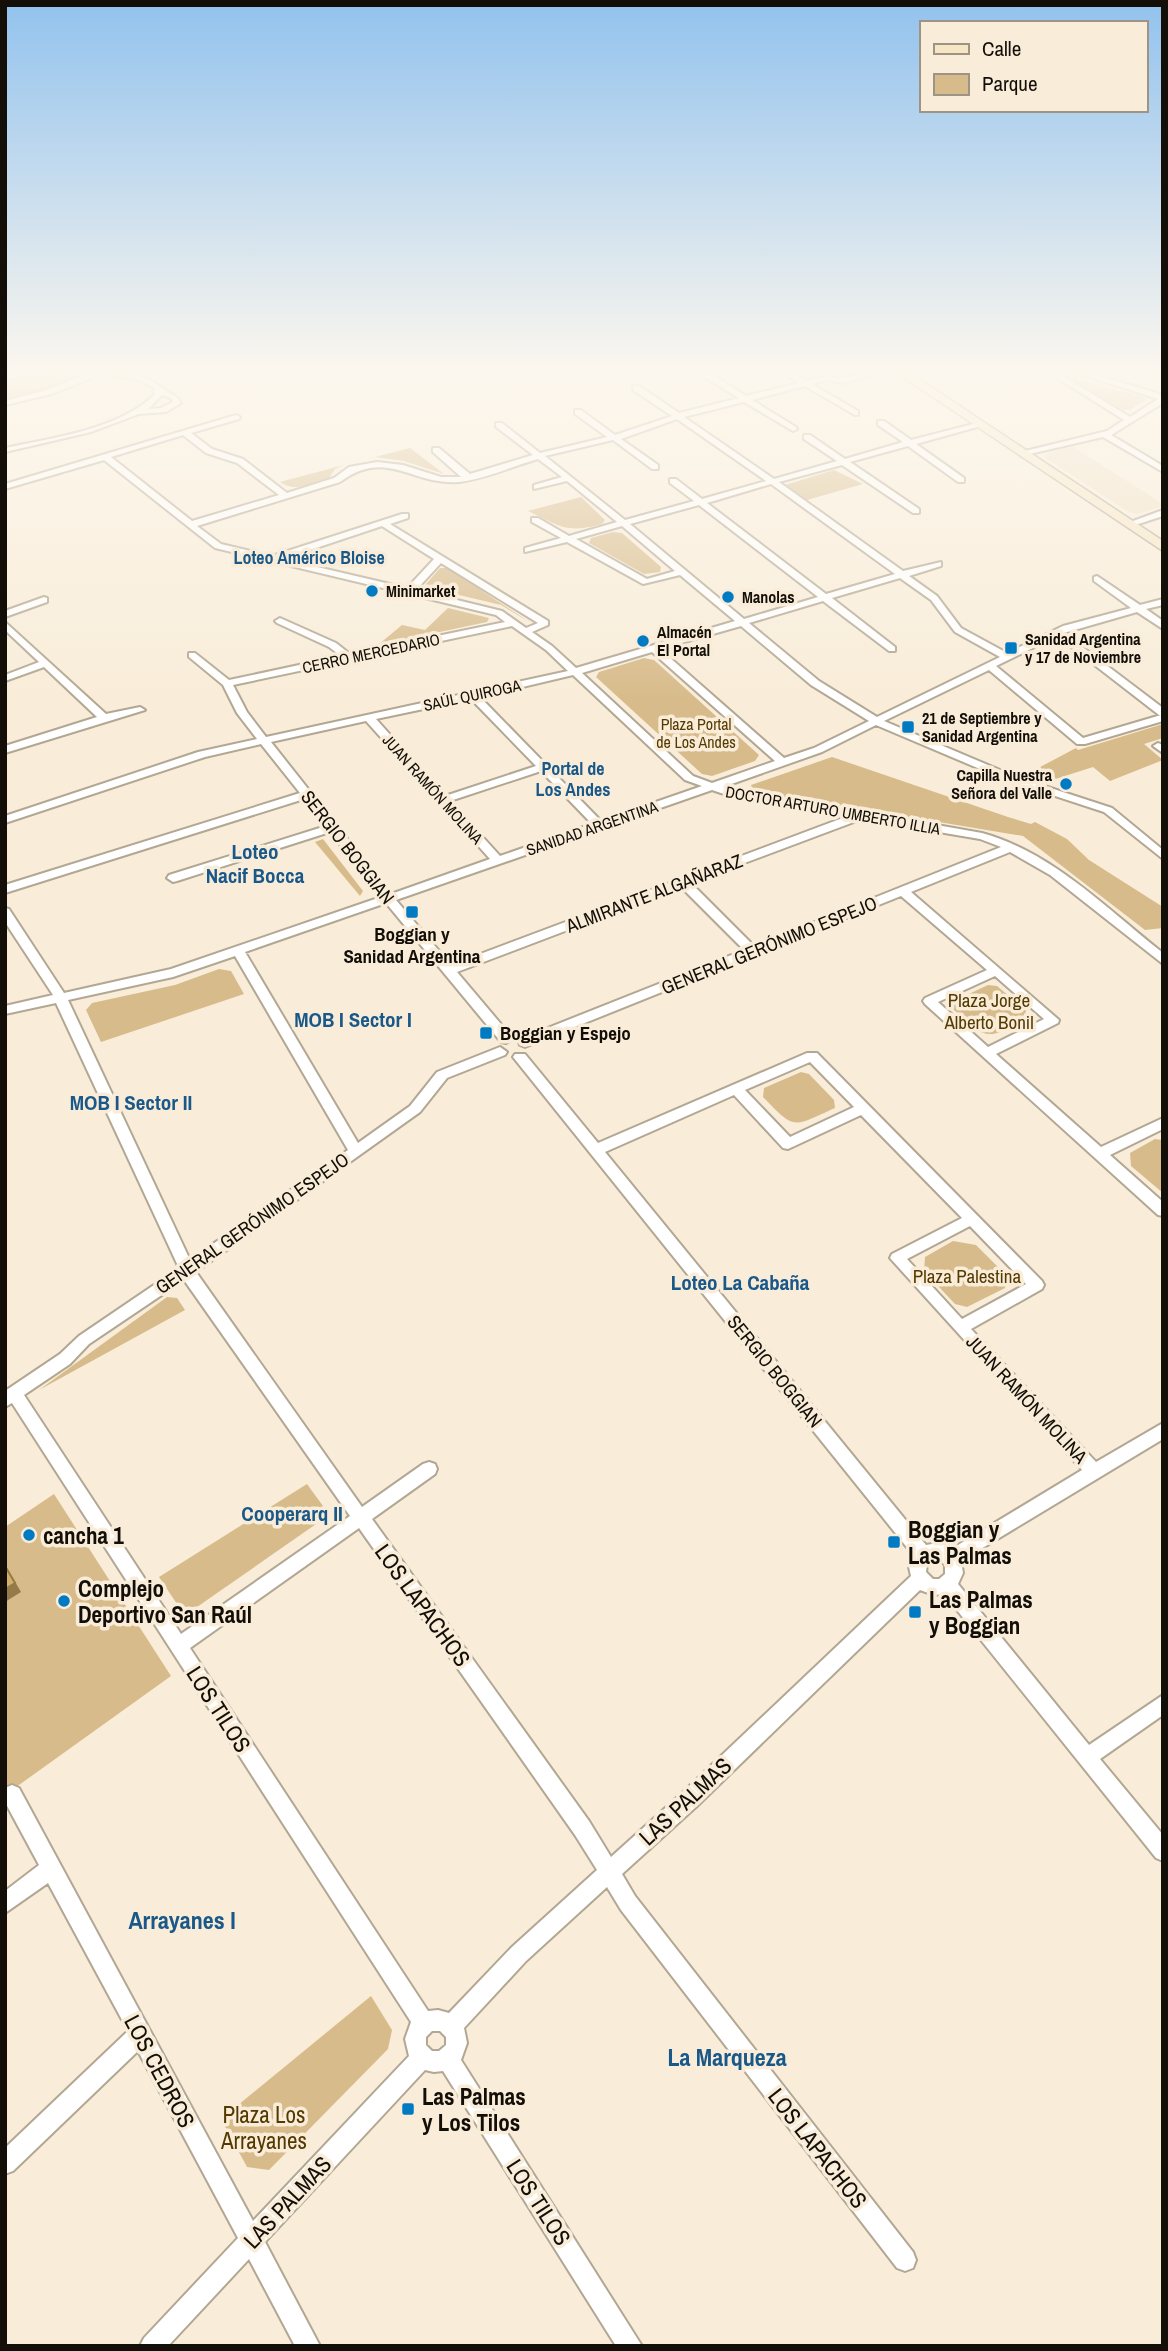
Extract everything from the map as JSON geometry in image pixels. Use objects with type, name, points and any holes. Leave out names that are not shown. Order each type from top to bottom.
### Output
[{"type":"main road","points":[[1064,481],[1163,547]]},
{"type":"street","points":[[5,487],[25,481]]},
{"type":"street","name":"DOCTOR ARTURO UMBERTO ILLIA","points":[[135,481],[218,546],[492,610],[526,631],[575,671],[690,778],[710,787],[982,836],[1012,847],[1034,858],[1163,960]]},
{"type":"street","points":[[266,481],[286,496]]},
{"type":"street","points":[[190,525],[335,481]]},
{"type":"street","points":[[537,486],[557,481]]},
{"type":"street","points":[[571,481],[815,683],[877,722],[1010,778],[1108,810],[1163,856]]},
{"type":"street","points":[[673,481],[892,649]]},
{"type":"street","points":[[528,550],[776,481]]},
{"type":"street","points":[[870,481],[916,511]]},
{"type":"street","points":[[771,482],[934,597],[958,630],[1007,657]]},
{"type":"street","points":[[1129,524],[1163,513]]},
{"type":"street","points":[[273,559],[405,516]]},
{"type":"street","points":[[535,520],[646,582],[680,572]]},
{"type":"street","points":[[383,523],[545,623],[526,631]]},
{"type":"street","points":[[410,591],[440,558]]},
{"type":"street","name":"SAÚL QUIROGA","points":[[5,820],[202,754],[575,671],[938,564]]},
{"type":"street","points":[[1097,579],[1163,626]]},
{"type":"street","points":[[5,614],[44,600]]},
{"type":"street","name":"SANIDAD ARGENTINA","points":[[5,1010],[173,973],[818,750],[1057,632],[1163,602]]},
{"type":"street","points":[[280,621],[297,634],[335,643],[348,658]]},
{"type":"street","name":"CERRO MERCEDARIO","points":[[227,682],[514,624]]},
{"type":"street","points":[[5,625],[104,718]]},
{"type":"street","points":[[1057,632],[1163,715]]},
{"type":"street","points":[[653,648],[782,762]]},
{"type":"street","name":"SERGIO BOGGIAN","points":[[192,654],[227,682],[242,713],[448,971],[503,1046]]},
{"type":"street","points":[[5,678],[46,663]]},
{"type":"street","points":[[990,666],[1081,742],[1163,715]]},
{"type":"street","points":[[473,695],[599,825]]},
{"type":"street","points":[[5,750],[104,718],[141,710]]},
{"type":"street","name":"JUAN RAMÓN MOLINA","points":[[369,718],[498,861]]},
{"type":"street","points":[[444,800],[543,767]]},
{"type":"street","points":[[5,889],[306,794]]},
{"type":"street","name":"ALMIRANTE ALGAÑARAZ","points":[[448,971],[860,816]]},
{"type":"street","points":[[173,878],[332,828]]},
{"type":"street","name":"GENERAL GERÓNIMO ESPEJO","points":[[523,1049],[752,952],[1012,847]]},
{"type":"street","points":[[683,883],[752,952]]},
{"type":"street","points":[[903,891],[1053,1020],[987,1053]]},
{"type":"street","name":"LOS LAPACHOS","points":[[5,912],[60,997],[186,1270],[574,1817],[628,1903],[905,2259]]},
{"type":"street","points":[[1149,950],[1163,944]]},
{"type":"street","points":[[238,951],[356,1151]]},
{"type":"street","points":[[996,971],[929,1001],[1163,1211]]},
{"type":"street","points":[[516,1038],[523,1049],[508,1058],[503,1046],[516,1038]]},
{"type":"street","name":"GENERAL GERÓNIMO ESPEJO","points":[[10,1397],[65,1359],[84,1340],[415,1109],[442,1075],[503,1046]]},
{"type":"street","name":"SERGIO BOGGIAN","points":[[523,1049],[596,1150],[923,1554]]},
{"type":"street","name":"JUAN RAMÓN MOLINA","points":[[596,1150],[812,1056],[1037,1285],[961,1327]]},
{"type":"street","points":[[736,1089],[788,1144],[863,1108]]},
{"type":"street","points":[[1100,1154],[1163,1123]]},
{"type":"street","name":"JUAN RAMÓN MOLINA","points":[[972,1219],[897,1258],[1094,1472]]},
{"type":"street","name":"LOS TILOS","points":[[10,1397],[179,1646],[424,2023]]},
{"type":"street","points":[[950,1559],[1163,1430]]},
{"type":"street","points":[[179,1646],[429,1469]]},
{"type":"street","points":[[937,1552],[950,1559],[956,1573],[948,1585],[934,1587],[921,1578],[917,1567],[923,1554],[937,1552]]},
{"type":"street","name":"LAS PALMAS","points":[[452,2026],[519,1954],[921,1578]]},
{"type":"street","points":[[948,1585],[1163,1851]]},
{"type":"street","points":[[1087,1756],[1163,1704]]},
{"type":"street","name":"LOS CEDROS","points":[[12,1795],[308,2346]]},
{"type":"street","points":[[5,1903],[52,1868]]},
{"type":"street","points":[[442,2019],[452,2026],[455,2043],[447,2058],[434,2063],[422,2058],[416,2036],[424,2023],[442,2019]]},
{"type":"street","points":[[5,2164],[140,2034]]},
{"type":"street","name":"LAS PALMAS","points":[[152,2346],[422,2058]]},
{"type":"street","name":"LOS TILOS","points":[[447,2058],[630,2346]]},
{"type":"shaded area","points":[[1081,481],[1126,481],[1163,504],[1138,514],[1129,512]]},
{"type":"green space","points":[[285,481],[320,481],[298,487],[280,482]]},
{"type":"green space","points":[[799,481],[856,481],[863,484],[807,500],[785,485]]},
{"type":"green space","points":[[581,497],[605,520],[602,524],[580,528],[564,527],[528,511]]},
{"type":"green space","points":[[613,532],[622,533],[661,567],[660,572],[644,574],[589,543],[591,538]]},
{"type":"green space","points":[[440,568],[447,568],[531,623],[501,605],[430,588],[426,584]]},
{"type":"green space","points":[[448,608],[489,618],[487,622],[378,645],[402,625],[425,630]]},
{"type":"green space","name":"Plaza Portal de Los Andes","points":[[644,658],[654,660],[759,755],[755,761],[712,776],[702,774],[596,677],[599,672]]},
{"type":"green space","points":[[1163,724],[1163,738],[1144,744],[1163,760],[1110,781],[1093,767],[1046,782],[1027,774],[1076,748],[1078,750]]},
{"type":"green space","points":[[832,757],[1008,817],[1031,824],[1035,822],[1067,839],[1089,860],[1163,907],[1163,928],[1145,930],[1023,836],[753,791],[751,785]]},
{"type":"green space","points":[[323,839],[363,891],[360,896],[315,842]]},
{"type":"green space","points":[[219,969],[231,971],[244,994],[101,1042],[86,1010],[92,1003],[175,985]]},
{"type":"green space","name":"Plaza Jorge Alberto Bonil","points":[[988,985],[997,986],[1026,1010],[1025,1021],[1001,1032],[986,1034],[953,1009],[954,1001]]},
{"type":"green space","points":[[801,1072],[809,1074],[834,1100],[835,1108],[802,1122],[795,1122],[782,1116],[763,1097],[764,1088]]},
{"type":"green space","points":[[1155,1139],[1163,1140],[1163,1193],[1131,1166],[1130,1153]]},
{"type":"green space","name":"Plaza Palestina","points":[[953,1241],[976,1245],[1007,1276],[1005,1288],[967,1307],[955,1304],[924,1271],[925,1257]]},
{"type":"green space","points":[[167,1297],[177,1298],[185,1310],[39,1390]]},
{"type":"green space","points":[[307,1484],[323,1506],[319,1522],[197,1607],[179,1607],[159,1577]]},
{"type":"green space","name":"Complejo Deportivo San Raúl","points":[[54,1494],[171,1676],[5,1795],[5,1527]]},
{"type":"green space","name":"Plaza Los Arrayanes","points":[[371,1996],[392,2030],[388,2049],[269,2170],[247,2167],[221,2119]]},
{"type":"building","points":[[5,1566],[15,1583],[5,1589]]},
{"type":"place","name":"Minimarket","points":[[372,591]]},
{"type":"place","name":"Manolas","points":[[728,597]]},
{"type":"place","name":"Almacén El Portal","points":[[643,641]]},
{"type":"place","name":"Sanidad Argentina y 17 de Noviembre","points":[[1011,648]]},
{"type":"place","name":"21 de Septiembre y Sanidad Argentina","points":[[908,727]]},
{"type":"place","name":"Capilla Nuestra Señora del Valle","points":[[1066,784]]},
{"type":"place","name":"Boggian y Sanidad Argentina","points":[[412,912]]},
{"type":"place","name":"Boggian y Espejo","points":[[486,1033]]},
{"type":"place","name":"cancha 1","points":[[29,1535]]},
{"type":"place","name":"Boggian y Las Palmas","points":[[894,1542]]},
{"type":"place","name":"Complejo Deportivo San Raúl","points":[[64,1601]]},
{"type":"place","name":"Las Palmas y Boggian","points":[[915,1612]]},
{"type":"place","name":"Las Palmas y Los Tilos","points":[[408,2109]]},
{"type":"district","name":"Loteo Américo Bloise","points":[[309,557]]},
{"type":"district","name":"Portal de Los Andes","points":[[573,778]]},
{"type":"district","name":"Loteo Nacif Bocca","points":[[255,863]]},
{"type":"district","name":"MOB I Sector I","points":[[353,1019]]},
{"type":"district","name":"MOB I Sector II","points":[[131,1102]]},
{"type":"district","name":"Loteo La Cabaña","points":[[740,1282]]},
{"type":"district","name":"Cooperarq II","points":[[292,1513]]},
{"type":"district","name":"Arrayanes I","points":[[182,1920]]},
{"type":"district","name":"La Marqueza","points":[[727,2057]]}]
